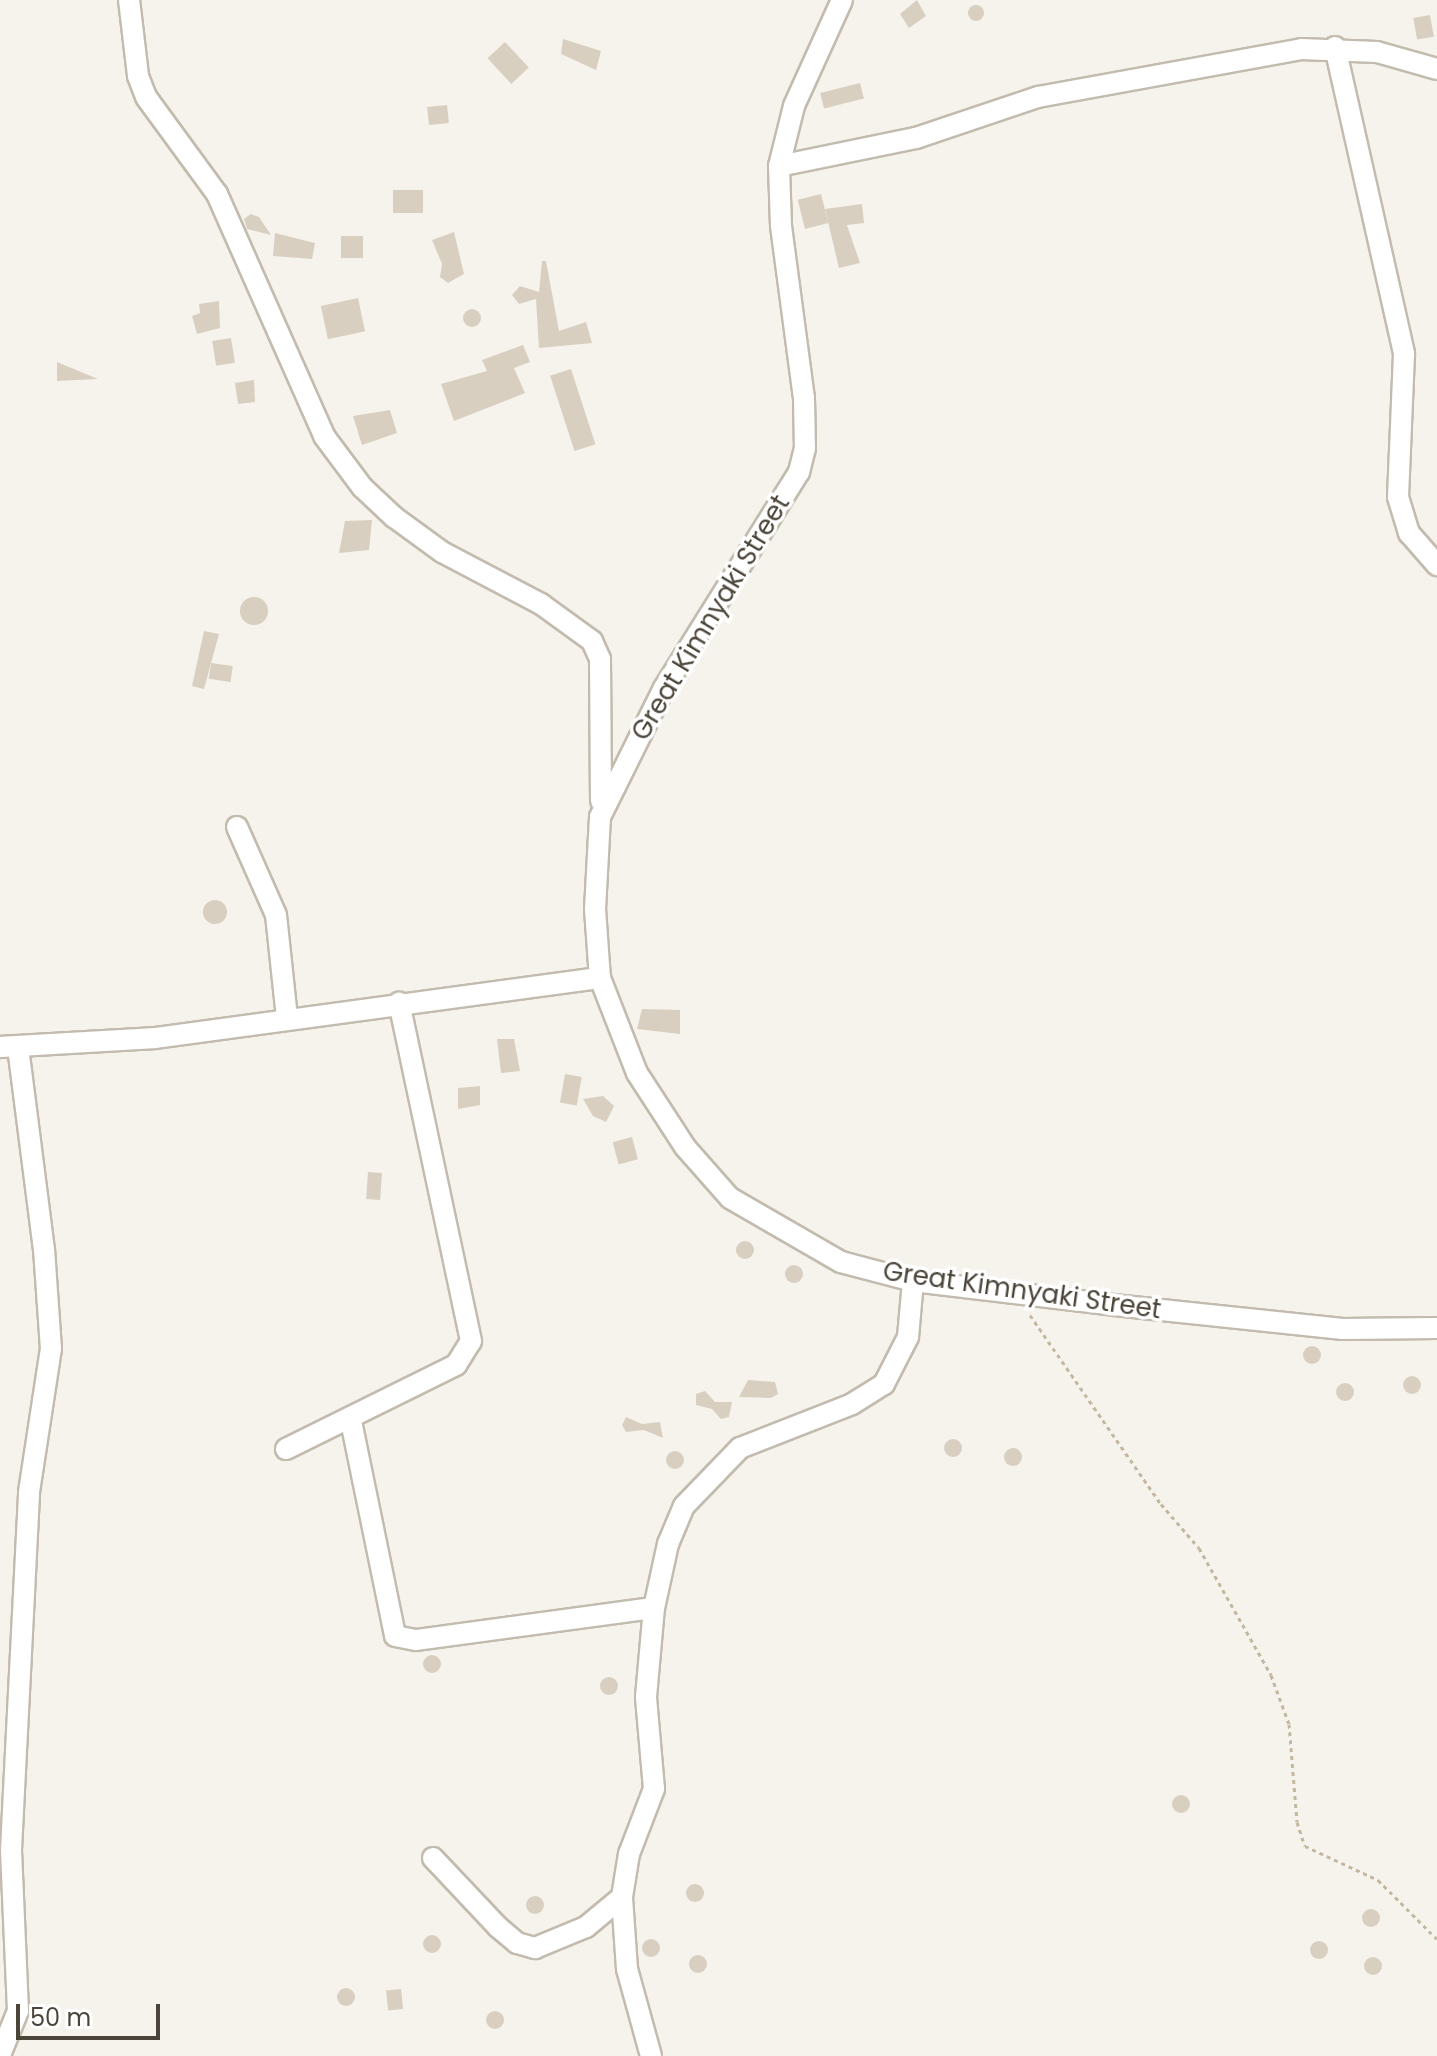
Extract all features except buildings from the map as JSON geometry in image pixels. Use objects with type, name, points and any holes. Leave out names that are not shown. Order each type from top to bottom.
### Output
[{"type":"street","points":[[129,0],[138,76],[146,97],[217,194],[324,436],[362,487],[394,517],[442,552],[541,604],[592,641],[600,659],[600,817]]},
{"type":"street","name":"Great Kimnyaki Street","points":[[842,0],[794,106],[779,166],[781,226],[804,398],[805,448],[799,472],[664,688],[600,817],[595,909],[600,978],[637,1073],[685,1147],[730,1198],[841,1262],[913,1281],[1343,1329],[1437,1328]]},
{"type":"street","points":[[779,166],[916,138],[1038,97],[1237,58],[1335,47],[1437,69]]},
{"type":"street","points":[[1335,47],[1404,354],[1398,497],[1409,533],[1437,565]]},
{"type":"street","points":[[237,827],[276,915],[287,1018]]},
{"type":"street","points":[[0,2055],[18,2011],[11,1850],[29,1492],[46,1407],[51,1349],[44,1250],[9,1047],[155,1038],[600,978]]},
{"type":"street","points":[[286,1449],[351,1421],[385,1398],[456,1365],[471,1341],[399,1003]]},
{"type":"street","points":[[651,2056],[627,1969],[622,1897],[629,1854],[654,1789],[646,1697],[654,1608],[668,1544],[684,1506],[706,1478],[740,1448],[852,1404],[884,1384],[908,1337],[913,1281]]},
{"type":"street","points":[[351,1421],[395,1636],[416,1640],[654,1608]]},
{"type":"street","points":[[433,1858],[498,1927],[517,1943],[535,1948],[586,1927],[622,1897]]},
{"type":"path","points":[[1015,1292],[1161,1504],[1199,1548],[1271,1675],[1289,1724],[1297,1822],[1305,1846],[1378,1880],[1437,1939]]}]
